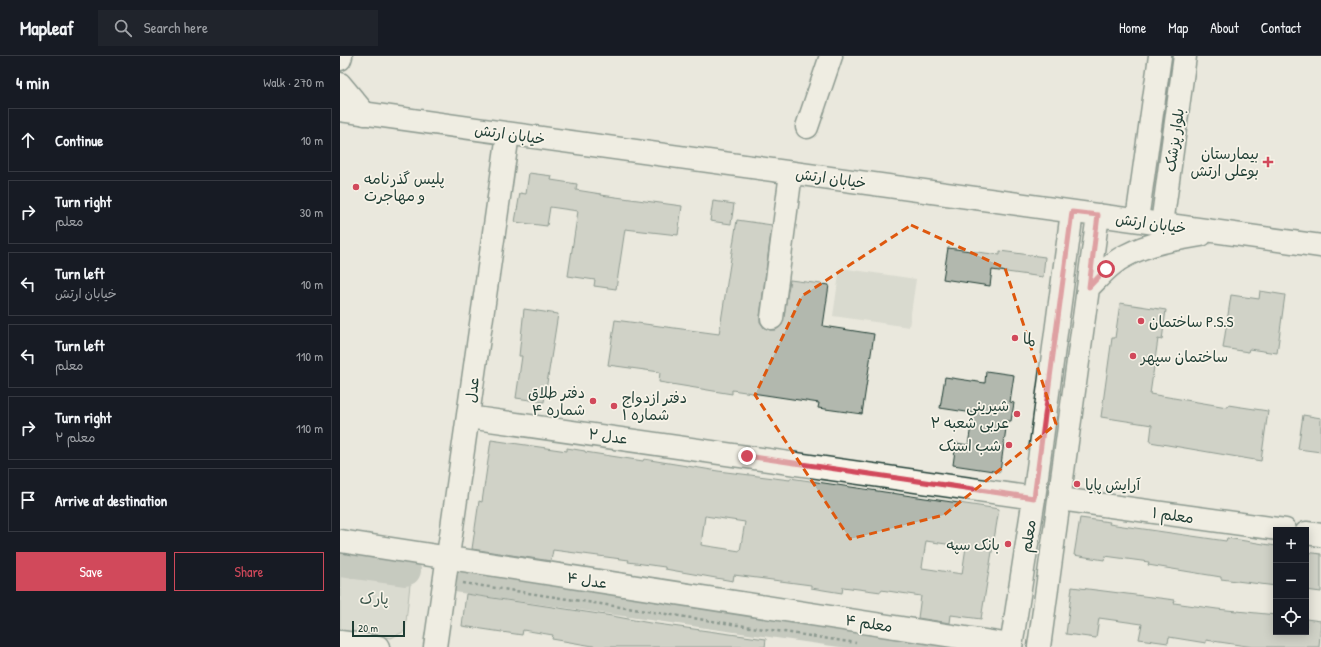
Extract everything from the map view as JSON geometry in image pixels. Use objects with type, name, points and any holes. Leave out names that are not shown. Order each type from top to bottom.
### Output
[{"type":"main road","points":[[340,60],[341,56]]},
{"type":"main road","points":[[807,127],[832,56]]},
{"type":"main road","name":"بلوار پزشک","points":[[1137,220],[1160,56]]},
{"type":"main road","name":"بلوار پزشک","points":[[1162,224],[1185,56]]},
{"type":"main road","points":[[340,84],[365,114]]},
{"type":"main road","name":"خیابان ارتش","points":[[340,110],[1321,246]]},
{"type":"main road","name":"عدل","points":[[435,647],[508,134]]},
{"type":"main road","points":[[772,318],[791,173]]},
{"type":"main road","name":"معلم","points":[[1011,646],[1034,498],[1072,212]]},
{"type":"main road","name":"معلم","points":[[1039,647],[1098,215]]},
{"type":"main road","points":[[1089,287],[1106,269],[1126,255],[1154,245],[1220,232]]},
{"type":"main road","name":"عدل ۲","points":[[468,417],[1034,498]]},
{"type":"main road","name":"معلم ۱","points":[[1060,499],[1273,528]]},
{"type":"main road","points":[[1309,533],[1321,535]]},
{"type":"main road","name":"عدل ۴","points":[[340,541],[726,602]]},
{"type":"main road","name":"معلم ۴","points":[[726,602],[1011,646]]},
{"type":"main road","points":[[340,642],[378,647]]},
{"type":"path","points":[[445,580],[860,644]]},
{"type":"highlighted area","points":[[911,225],[1005,268],[1056,424],[944,515],[850,539],[755,395],[802,296]]},
{"type":"shaded area","points":[[840,268],[916,279],[909,327],[833,316]]},
{"type":"green space","name":"پارک","points":[[340,554],[412,566],[405,631],[391,638],[340,630]]},
{"type":"building","points":[[529,173],[552,176],[551,180],[577,184],[576,190],[601,195],[682,206],[678,235],[625,229],[616,289],[594,286],[595,280],[568,276],[578,211],[550,207],[547,226],[515,222],[520,193],[526,194]]},
{"type":"building","points":[[713,201],[734,204],[731,224],[710,221]]},
{"type":"building","points":[[737,220],[772,225],[760,316],[760,322],[764,328],[776,330],[782,325],[790,280],[829,285],[823,326],[874,334],[862,414],[818,408],[819,403],[732,390],[732,394],[659,382],[660,372],[608,365],[615,320],[719,334]]},
{"type":"building","points":[[948,248],[1000,255],[1000,251],[1045,257],[1043,277],[992,270],[990,286],[943,279]]},
{"type":"building","points":[[1260,291],[1285,295],[1277,353],[1249,349],[1248,352],[1223,348],[1231,295],[1259,299]]},
{"type":"building","points":[[1120,303],[1166,310],[1162,340],[1158,339],[1150,394],[1227,407],[1228,405],[1268,411],[1261,461],[1150,442],[1152,425],[1101,417],[1112,338],[1115,338]]},
{"type":"building","points":[[524,309],[558,314],[544,402],[516,398],[522,356],[519,356]]},
{"type":"building","points":[[986,371],[1014,375],[1010,402],[1014,403],[1011,421],[1007,421],[1000,472],[953,465],[956,443],[968,445],[973,413],[940,408],[945,377],[985,383]]},
{"type":"building","points":[[1303,415],[1321,418],[1321,452],[1298,449]]},
{"type":"building","points":[[491,440],[567,451],[567,448],[643,461],[644,459],[718,471],[790,480],[790,478],[999,509],[981,619],[951,615],[950,623],[918,618],[921,596],[881,590],[881,592],[843,587],[842,593],[811,588],[811,585],[734,575],[733,581],[665,569],[665,567],[628,562],[629,560],[553,550],[551,561],[472,549],[479,501],[482,502]],"holes":[[[705,516],[745,522],[740,551],[701,545]],[[926,541],[966,547],[962,574],[922,568]]]},
{"type":"building","points":[[1080,518],[1110,522],[1109,524],[1226,541],[1227,538],[1273,546],[1273,586],[1221,579],[1221,577],[1148,565],[1149,562],[1105,556],[1104,560],[1074,555]]},
{"type":"building","points":[[1309,552],[1321,554],[1321,592],[1309,590]]},
{"type":"building","points":[[1072,587],[1175,600],[1174,603],[1217,609],[1273,615],[1273,635],[1309,635],[1309,619],[1321,621],[1319,647],[1253,647],[1206,640],[1206,643],[1169,637],[1168,643],[1139,639],[1142,624],[1099,618],[1096,638],[1066,634]]},
{"type":"building","points":[[466,594],[650,623],[766,639],[765,647],[599,647],[552,639],[553,635],[523,630],[522,635],[462,626]]},
{"type":"waterway","points":[[340,561],[405,570]]},
{"type":"waterway","points":[[455,576],[953,647]]},
{"type":"place","name":"بیمارستان بوعلی ارتش","points":[[1268,162]]},
{"type":"place","name":"پلیس گذرنامه و مهاجرت","points":[[356,187]]},
{"type":"place","name":"ساختمان P.S.S","points":[[1141,321]]},
{"type":"place","name":"لما","points":[[1015,338]]},
{"type":"place","name":"ساختمان سپهر","points":[[1133,356]]},
{"type":"place","name":"دفتر طلاق شماره ۴","points":[[593,401]]},
{"type":"place","name":"دفتر ازدواج شماره ۱","points":[[614,406]]},
{"type":"place","name":"شیرینی عربی شعبه ۲","points":[[1017,414]]},
{"type":"place","name":"شب اسنک","points":[[1009,445]]},
{"type":"place","name":"آرایش پایا","points":[[1077,484]]},
{"type":"place","name":"بانک سپه","points":[[1008,544]]},
{"type":"route","points":[[747,456],[1034,498],[1072,212],[1098,215],[1089,287],[1106,269]]}]
